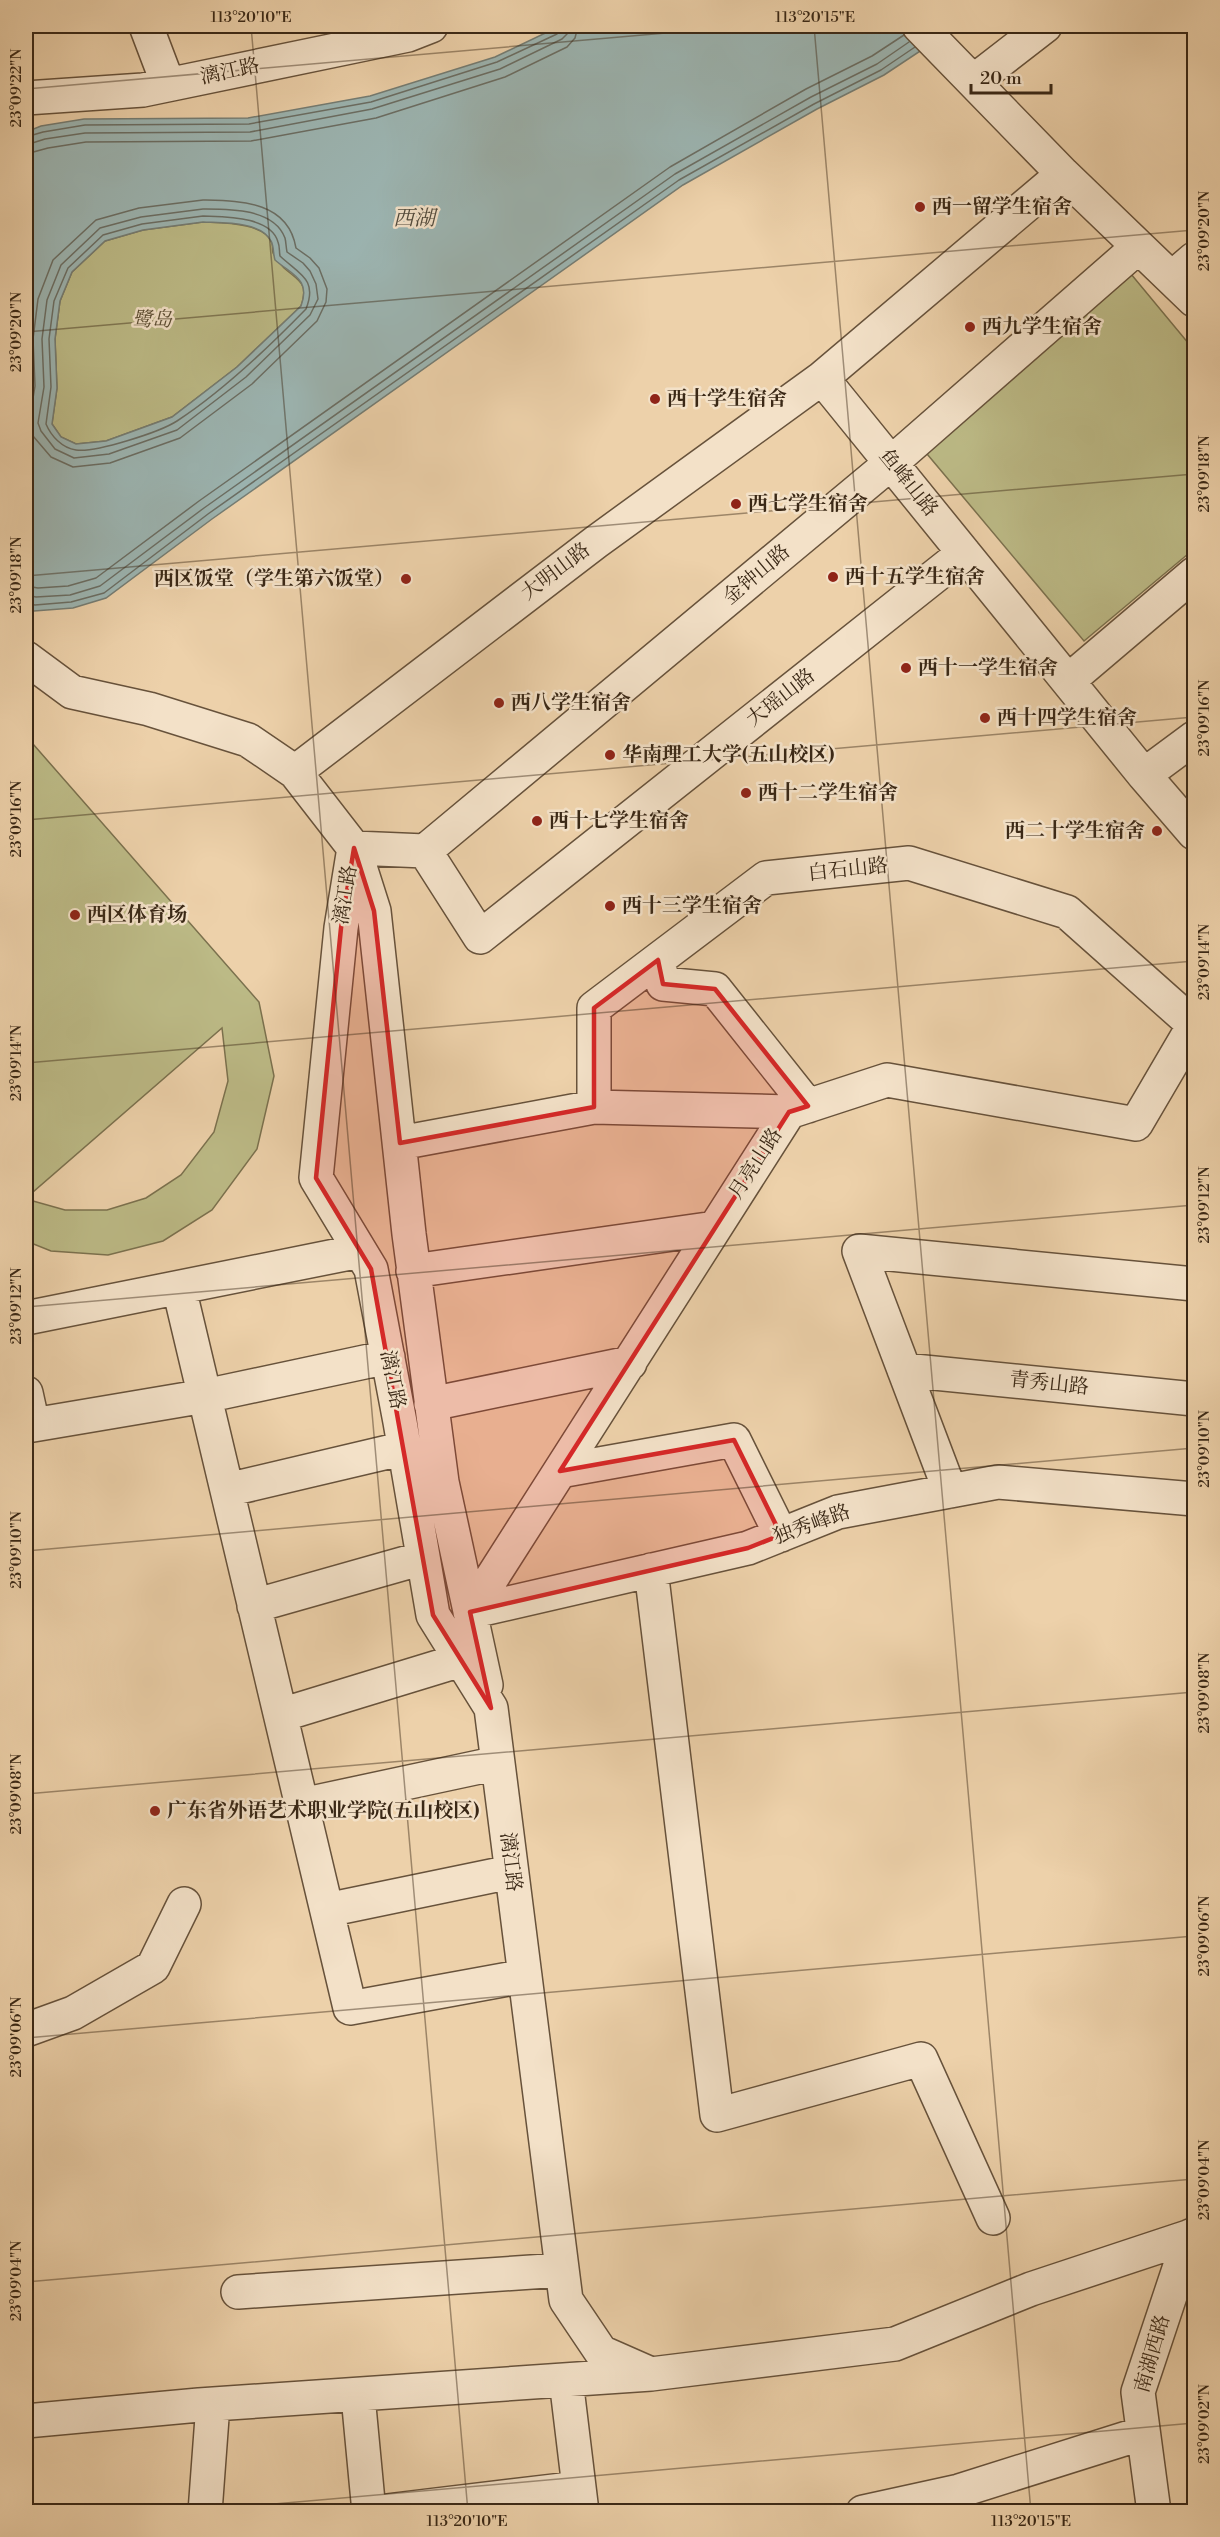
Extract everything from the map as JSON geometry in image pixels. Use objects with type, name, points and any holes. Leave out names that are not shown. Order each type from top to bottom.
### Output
[{"type":"street","points":[[146,26],[168,84]]},
{"type":"street","name":"漓江路","points":[[26,98],[142,90],[408,35],[431,26]]},
{"type":"street","points":[[974,81],[1045,26]]},
{"type":"street","points":[[930,36],[1063,174],[1138,247],[1187,279]]},
{"type":"street","points":[[822,378],[1063,174]]},
{"type":"street","name":"金钟山路","points":[[425,851],[891,463],[1138,247]]},
{"type":"street","name":"鱼峰山路","points":[[822,378],[1144,775],[1194,833]]},
{"type":"street","name":"大明山路","points":[[295,772],[596,542],[822,378]]},
{"type":"street","name":"大瑶山路","points":[[425,851],[480,937],[964,553]]},
{"type":"street","points":[[1068,681],[1194,574]]},
{"type":"street","name":"漓江路","points":[[26,658],[72,692],[149,709],[248,740],[295,772],[354,848],[341,928],[316,1178],[371,1269],[405,1448],[433,1615],[491,1708],[563,2285]]},
{"type":"street","points":[[1144,775],[1194,738]]},
{"type":"street","points":[[425,851],[354,848],[374,911],[413,1271],[442,1482],[491,1708]]},
{"type":"street","name":"白石山路","points":[[594,1107],[594,1008],[766,878],[909,863],[1067,912],[1194,1025]]},
{"type":"street","points":[[658,960],[663,984],[715,989],[799,1109]]},
{"type":"street","points":[[400,1143],[594,1107],[799,1109],[887,1080],[1136,1124],[1194,1025]]},
{"type":"street","name":"月亮山路","points":[[470,1612],[716,1228],[799,1109]]},
{"type":"street","points":[[413,1271],[716,1228]]},
{"type":"street","points":[[26,1318],[360,1251]]},
{"type":"street","points":[[950,1491],[859,1251],[1194,1284]]},
{"type":"street","points":[[179,1288],[351,2008],[525,1976]]},
{"type":"street","points":[[26,1393],[33,1425],[204,1396],[388,1357]]},
{"type":"street","points":[[432,1404],[630,1363]]},
{"type":"street","name":"青秀山路","points":[[904,1370],[1194,1399]]},
{"type":"street","points":[[560,1471],[734,1440],[781,1535]]},
{"type":"street","points":[[227,1490],[405,1448]]},
{"type":"street","name":"独秀峰路","points":[[470,1612],[748,1548],[838,1512],[998,1482],[1194,1499]]},
{"type":"street","points":[[255,1606],[423,1558]]},
{"type":"street","points":[[651,1570],[717,2115],[921,2059],[993,2218]]},
{"type":"street","points":[[281,1714],[461,1660]]},
{"type":"street","points":[[302,1805],[498,1763]]},
{"type":"street","points":[[327,1911],[511,1872]]},
{"type":"street","points":[[26,2030],[73,2013],[153,1967],[184,1904]]},
{"type":"street","points":[[26,2421],[213,2404],[358,2396],[651,2374],[895,2344],[1031,2289],[1192,2235]]},
{"type":"street","name":"南湖西路","points":[[1154,2511],[1138,2392],[1192,2235]]},
{"type":"street","points":[[238,2292],[563,2285],[601,2352],[651,2374]]},
{"type":"street","points":[[378,2511],[581,2500],[566,2380]]},
{"type":"street","points":[[358,2396],[369,2511]]},
{"type":"street","points":[[205,2511],[213,2404]]},
{"type":"street","points":[[863,2511],[958,2491],[1143,2433]]},
{"type":"highlighted area","points":[[354,848],[374,911],[400,1143],[594,1107],[594,1008],[658,960],[663,984],[715,989],[808,1106],[789,1112],[560,1471],[734,1440],[781,1535],[748,1548],[470,1612],[491,1708],[433,1615],[371,1269],[316,1178],[341,928]]},
{"type":"green space","name":"鹭岛","points":[[203,222],[252,227],[268,236],[277,259],[303,287],[301,306],[237,367],[172,417],[106,441],[76,444],[61,437],[52,424],[57,388],[55,339],[60,301],[72,272],[105,241],[143,230]]},
{"type":"green space","points":[[1126,268],[1194,350],[1194,549],[1084,641],[917,442]]},
{"type":"green space","points":[[26,736],[259,1002],[274,1076],[257,1149],[212,1210],[163,1241],[108,1255],[51,1251],[26,1241],[26,1199],[65,1210],[107,1210],[146,1198],[181,1175],[214,1132],[228,1081],[222,1028],[26,1198]]},
{"type":"water","name":"西湖","points":[[560,26],[958,26],[884,75],[817,109],[683,185],[212,519],[106,598],[73,608],[34,611],[26,608],[26,132],[41,126],[84,119],[248,118],[370,96],[495,57]],"holes":[[[203,222],[240,224],[266,234],[272,243],[275,260],[298,278],[302,284],[304,290],[301,306],[237,367],[172,417],[106,441],[76,444],[61,437],[52,424],[57,388],[55,339],[60,301],[72,272],[105,241],[143,230]]]},
{"type":"place","name":"西一留学生宿舍","points":[[920,207]]},
{"type":"place","name":"西九学生宿舍","points":[[970,327]]},
{"type":"place","name":"西十学生宿舍","points":[[655,399]]},
{"type":"place","name":"西七学生宿舍","points":[[736,504]]},
{"type":"place","name":"西十五学生宿舍","points":[[833,577]]},
{"type":"place","name":"西区饭堂（学生第六饭堂）","points":[[406,579]]},
{"type":"place","name":"西十一学生宿舍","points":[[906,668]]},
{"type":"place","name":"西八学生宿舍","points":[[499,703]]},
{"type":"place","name":"西十四学生宿舍","points":[[985,718]]},
{"type":"place","name":"华南理工大学(五山校区)","points":[[610,755]]},
{"type":"place","name":"西十二学生宿舍","points":[[746,793]]},
{"type":"place","name":"西十七学生宿舍","points":[[537,821]]},
{"type":"place","name":"西二十学生宿舍","points":[[1157,831]]},
{"type":"place","name":"西十三学生宿舍","points":[[610,906]]},
{"type":"place","name":"西区体育场","points":[[75,915]]},
{"type":"place","name":"广东省外语艺术职业学院(五山校区)","points":[[155,1811]]}]
